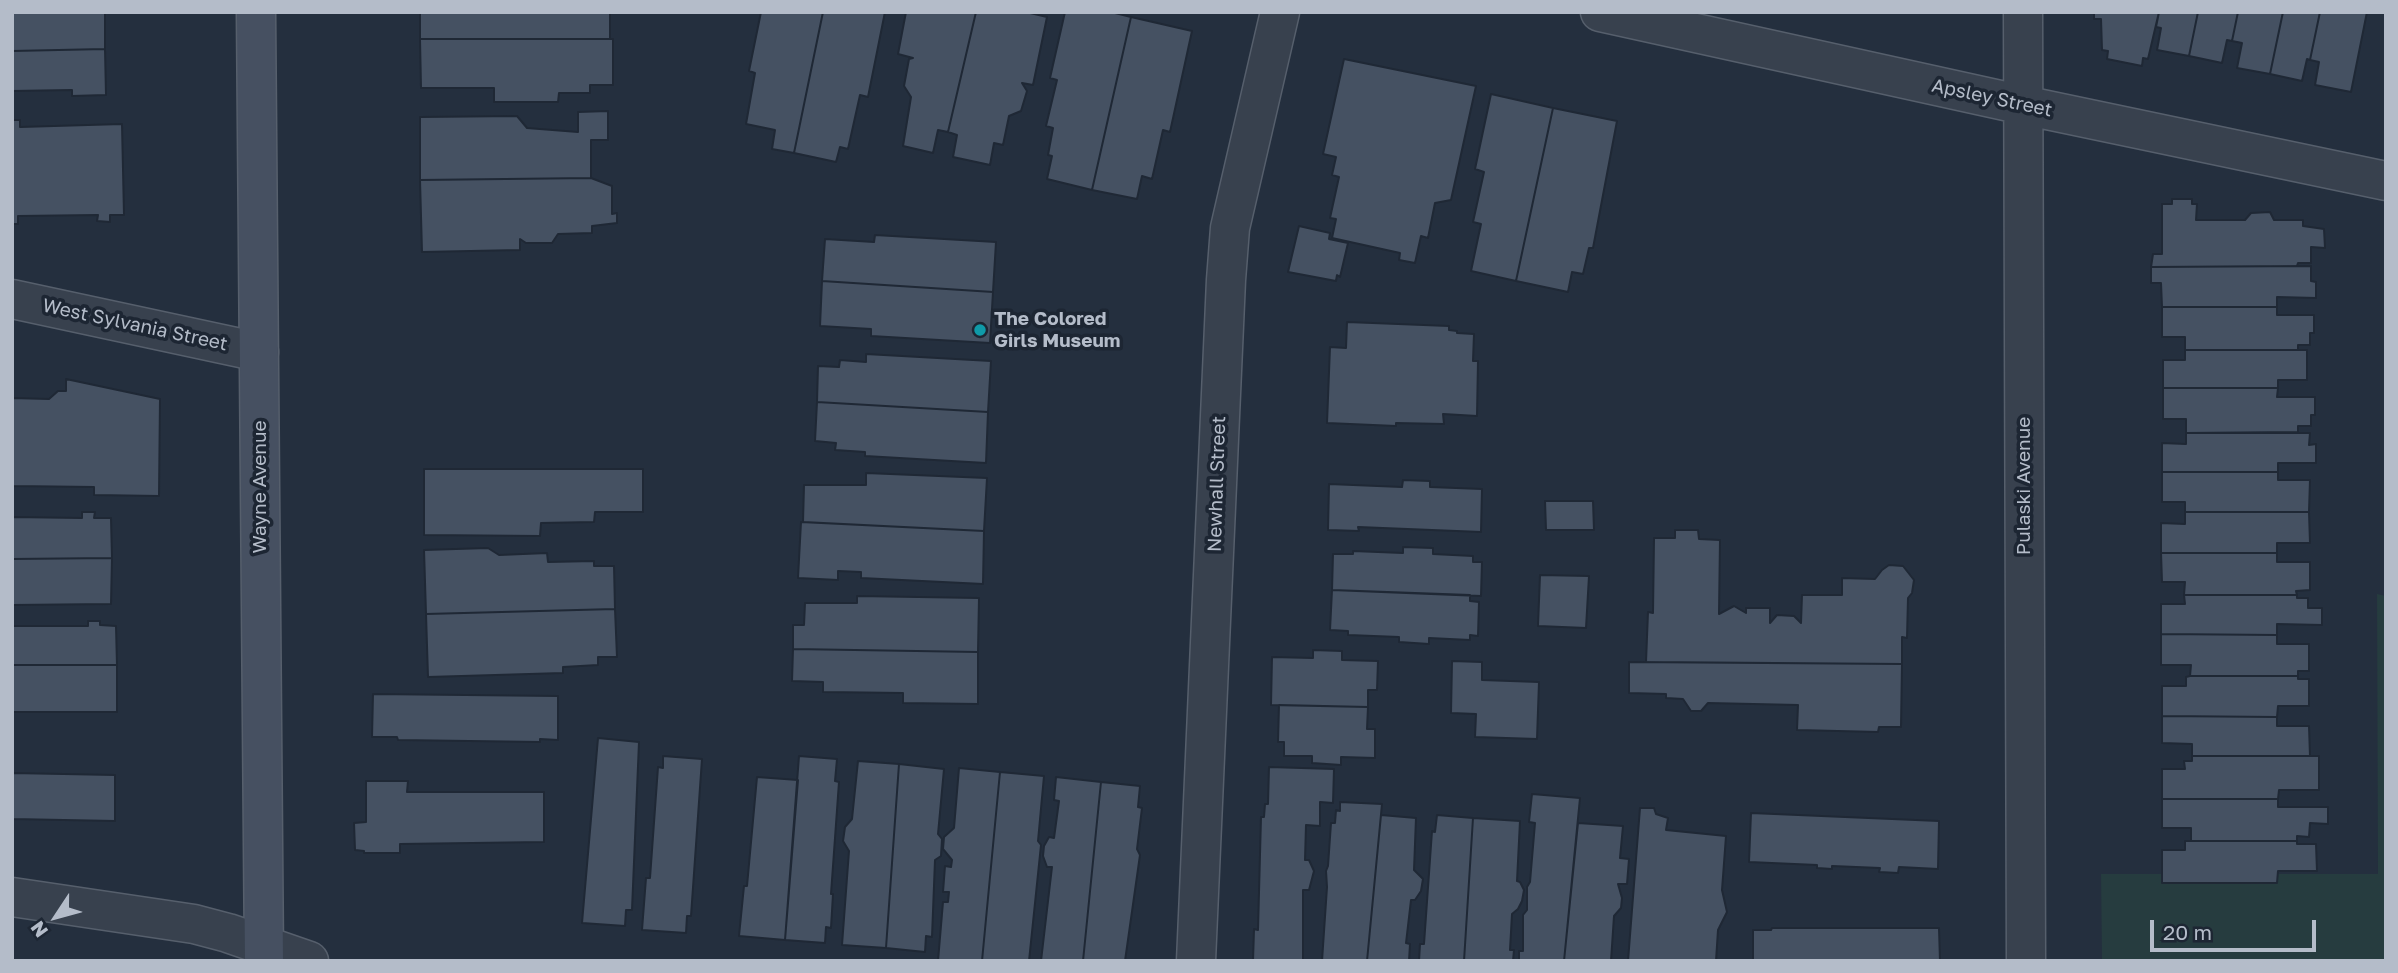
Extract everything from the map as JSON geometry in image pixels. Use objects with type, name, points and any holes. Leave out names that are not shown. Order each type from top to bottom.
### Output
[{"type":"main road","name":"Wayne Avenue","points":[[256,12],[264,953]]},
{"type":"street","name":"Newhall Street","points":[[1196,961],[1230,228],[1280,12]]},
{"type":"street","name":"Apsley Street","points":[[1600,12],[2386,181]]},
{"type":"street","name":"Pulaski Avenue","points":[[2023,12],[2026,961]]},
{"type":"street","name":"West Sylvania Street","points":[[12,299],[259,352]]},
{"type":"street","points":[[12,897],[194,924],[264,953],[309,961]]},
{"type":"green space","points":[[2377,594],[2386,596],[2386,961],[2102,961],[2101,874],[2378,874]]},
{"type":"building","points":[[12,12],[105,12],[105,49],[12,51]]},
{"type":"building","points":[[420,12],[610,12],[610,39],[420,39]]},
{"type":"building","points":[[761,12],[823,12],[794,153],[772,149],[775,130],[746,124],[755,73],[749,71]]},
{"type":"building","points":[[823,12],[885,12],[868,97],[860,95],[848,149],[840,147],[836,162],[794,153]]},
{"type":"building","points":[[906,12],[976,12],[948,132],[938,130],[933,153],[903,146],[911,97],[904,86],[909,59],[913,58],[898,54]]},
{"type":"building","points":[[976,12],[1026,12],[1047,17],[1033,85],[1022,83],[1027,91],[1021,111],[1009,116],[1003,145],[994,143],[990,165],[953,157],[957,135],[948,132]]},
{"type":"building","points":[[1065,12],[1111,12],[1131,17],[1092,190],[1047,179],[1052,156],[1048,155],[1053,128],[1046,126],[1057,80],[1050,78]]},
{"type":"building","points":[[2094,12],[2159,12],[2148,59],[2143,58],[2142,66],[2107,59],[2108,51],[2102,50],[2101,19],[2094,19]]},
{"type":"building","points":[[2159,12],[2198,12],[2189,56],[2157,50],[2161,28],[2156,27]]},
{"type":"building","points":[[2198,12],[2238,12],[2232,41],[2227,40],[2222,63],[2189,56]]},
{"type":"building","points":[[2238,12],[2283,12],[2270,74],[2237,68],[2242,43],[2232,41]]},
{"type":"building","points":[[2283,12],[2320,12],[2310,60],[2307,59],[2302,81],[2270,74]]},
{"type":"building","points":[[2320,12],[2367,12],[2351,92],[2315,85],[2319,62],[2310,60]]},
{"type":"building","points":[[1131,17],[1192,31],[1170,132],[1163,130],[1152,179],[1142,176],[1137,199],[1092,190]]},
{"type":"building","points":[[420,39],[613,39],[613,85],[590,85],[590,93],[559,93],[558,102],[494,102],[494,88],[421,88]]},
{"type":"building","points":[[105,49],[106,95],[72,96],[72,90],[12,91],[12,51]]},
{"type":"building","points":[[1344,59],[1476,86],[1451,200],[1435,203],[1428,238],[1421,236],[1415,263],[1399,260],[1400,253],[1332,238],[1336,219],[1330,218],[1339,177],[1332,175],[1336,157],[1323,154]]},
{"type":"building","points":[[1491,94],[1553,108],[1516,281],[1471,271],[1481,224],[1473,222],[1484,172],[1475,169]]},
{"type":"building","points":[[1553,108],[1617,121],[1593,248],[1589,248],[1583,274],[1572,272],[1568,292],[1516,281]]},
{"type":"building","points":[[608,111],[608,140],[591,140],[591,178],[420,180],[420,117],[517,116],[527,128],[578,132],[578,112]]},
{"type":"building","points":[[12,120],[20,120],[20,127],[122,124],[124,215],[110,215],[110,222],[97,221],[98,215],[18,216],[18,224],[12,224]]},
{"type":"building","points":[[591,178],[612,186],[612,214],[617,213],[617,223],[592,226],[592,233],[558,234],[552,243],[526,243],[520,239],[520,250],[422,252],[420,180]]},
{"type":"building","points":[[2172,199],[2192,199],[2192,204],[2197,204],[2196,220],[2245,220],[2251,213],[2270,212],[2274,220],[2303,220],[2303,226],[2324,229],[2325,248],[2311,247],[2311,263],[2298,263],[2297,266],[2151,267],[2153,254],[2162,254],[2162,204],[2172,204]]},
{"type":"building","points":[[1299,226],[1330,233],[1329,239],[1348,243],[1340,277],[1337,275],[1336,281],[1288,272]]},
{"type":"building","points":[[875,235],[996,242],[993,292],[822,281],[825,239],[874,242]]},
{"type":"building","points":[[2311,266],[2311,281],[2316,282],[2316,298],[2277,297],[2277,307],[2162,307],[2161,283],[2151,283],[2151,267]]},
{"type":"building","points":[[822,281],[993,292],[990,343],[871,336],[871,329],[820,326]]},
{"type":"building","points":[[2162,307],[2277,307],[2277,315],[2314,315],[2314,333],[2310,333],[2310,345],[2298,345],[2298,350],[2185,350],[2185,337],[2162,337]]},
{"type":"building","points":[[1347,322],[1449,326],[1449,330],[1457,333],[1474,334],[1473,361],[1478,361],[1477,416],[1443,414],[1444,424],[1396,423],[1396,426],[1327,423],[1330,347],[1346,348]]},
{"type":"building","points":[[2185,350],[2307,350],[2307,380],[2278,380],[2278,388],[2163,388],[2163,360],[2185,360]]},
{"type":"building","points":[[866,354],[991,361],[988,412],[817,402],[818,366],[839,367],[840,360],[866,362]]},
{"type":"building","points":[[66,379],[160,399],[159,496],[94,495],[94,487],[12,486],[12,398],[49,399],[58,391],[66,391]]},
{"type":"building","points":[[2163,388],[2278,388],[2277,397],[2315,397],[2315,415],[2311,415],[2311,426],[2298,426],[2298,432],[2186,433],[2186,419],[2163,419]]},
{"type":"building","points":[[817,402],[988,412],[986,463],[865,456],[865,452],[835,450],[836,443],[815,441]]},
{"type":"building","points":[[2186,433],[2310,433],[2309,445],[2316,444],[2316,463],[2278,463],[2278,472],[2162,472],[2162,443],[2186,444]]},
{"type":"building","points":[[424,469],[643,469],[643,512],[595,512],[594,522],[541,523],[540,536],[424,535]]},
{"type":"building","points":[[2162,472],[2278,472],[2278,480],[2310,480],[2309,512],[2185,512],[2185,502],[2162,502]]},
{"type":"building","points":[[866,473],[987,478],[984,531],[803,522],[804,485],[866,485]]},
{"type":"building","points":[[1403,480],[1430,481],[1430,487],[1482,489],[1481,532],[1358,527],[1359,531],[1328,530],[1329,484],[1402,487]]},
{"type":"building","points":[[1545,501],[1593,501],[1594,530],[1546,530]]},
{"type":"building","points":[[82,512],[95,512],[94,518],[111,518],[112,558],[12,559],[12,517],[82,518]]},
{"type":"building","points":[[2185,512],[2309,512],[2310,543],[2277,543],[2277,553],[2161,553],[2161,523],[2185,524]]},
{"type":"building","points":[[801,522],[984,531],[983,584],[861,578],[861,572],[838,571],[838,580],[798,578]]},
{"type":"building","points":[[1675,530],[1698,530],[1699,539],[1720,540],[1719,614],[1734,606],[1746,613],[1746,608],[1770,608],[1770,623],[1777,615],[1794,616],[1801,623],[1802,595],[1842,595],[1842,578],[1875,579],[1889,565],[1903,566],[1914,580],[1912,593],[1908,598],[1907,638],[1902,637],[1902,664],[1646,662],[1648,612],[1653,613],[1654,538],[1675,538]]},
{"type":"building","points":[[1403,547],[1433,548],[1433,554],[1473,556],[1473,562],[1482,562],[1481,596],[1332,590],[1333,554],[1353,554],[1353,551],[1403,553]]},
{"type":"building","points":[[488,548],[499,555],[547,553],[548,562],[594,561],[594,566],[614,566],[615,609],[426,614],[424,550]]},
{"type":"building","points":[[2161,553],[2277,553],[2277,562],[2310,562],[2310,590],[2296,591],[2297,595],[2184,595],[2185,582],[2162,582]]},
{"type":"building","points":[[112,558],[111,604],[12,605],[12,559]]},
{"type":"building","points":[[1540,575],[1589,576],[1586,628],[1538,626]]},
{"type":"building","points":[[1332,590],[1470,595],[1470,601],[1479,602],[1478,636],[1470,635],[1470,640],[1429,638],[1429,644],[1399,642],[1399,637],[1348,635],[1348,631],[1330,630]]},
{"type":"building","points":[[2184,595],[2297,595],[2297,598],[2308,598],[2308,608],[2322,608],[2322,625],[2277,624],[2277,635],[2161,634],[2161,604],[2185,604]]},
{"type":"building","points":[[857,596],[979,598],[978,652],[793,649],[793,625],[804,625],[805,603],[857,603]]},
{"type":"building","points":[[615,609],[617,657],[598,657],[598,665],[563,667],[563,673],[428,677],[426,614]]},
{"type":"building","points":[[88,621],[100,621],[100,625],[116,626],[117,665],[12,665],[12,626],[88,626]]},
{"type":"building","points":[[2161,634],[2277,635],[2277,644],[2309,644],[2309,671],[2298,671],[2298,676],[2190,676],[2191,665],[2161,665]]},
{"type":"building","points":[[793,649],[978,652],[978,704],[903,703],[903,693],[823,692],[823,682],[792,681]]},
{"type":"building","points":[[1313,650],[1342,651],[1342,660],[1378,661],[1377,690],[1368,690],[1368,707],[1271,705],[1272,657],[1313,658]]},
{"type":"building","points":[[1452,661],[1482,662],[1482,680],[1539,682],[1537,739],[1475,737],[1476,714],[1451,713]]},
{"type":"building","points":[[1629,662],[1902,664],[1901,727],[1879,727],[1878,732],[1797,730],[1798,705],[1708,703],[1701,711],[1691,711],[1683,699],[1666,698],[1666,694],[1629,693]]},
{"type":"building","points":[[12,665],[117,665],[117,712],[12,712]]},
{"type":"building","points":[[2298,676],[2298,679],[2309,679],[2309,706],[2278,706],[2277,717],[2162,716],[2162,686],[2186,686],[2186,677]]},
{"type":"building","points":[[373,694],[558,696],[558,740],[398,740],[397,737],[372,737]]},
{"type":"building","points":[[1279,705],[1368,707],[1367,729],[1375,729],[1375,758],[1341,757],[1341,765],[1312,763],[1312,756],[1284,756],[1284,742],[1278,742]]},
{"type":"building","points":[[2162,716],[2277,717],[2277,726],[2309,726],[2310,756],[2192,756],[2192,744],[2162,743]]},
{"type":"building","points":[[598,738],[639,742],[632,910],[626,910],[625,926],[582,923]]},
{"type":"building","points":[[663,756],[702,759],[691,916],[687,916],[686,933],[642,930],[646,878],[650,878],[658,767],[663,768]]},
{"type":"building","points":[[799,756],[837,759],[835,781],[839,782],[831,928],[826,927],[825,943],[785,940]]},
{"type":"building","points":[[2192,756],[2319,756],[2319,790],[2279,790],[2278,799],[2162,799],[2162,769],[2185,769],[2184,761],[2192,761]]},
{"type":"building","points":[[858,761],[899,764],[886,948],[842,945],[849,851],[843,841],[845,827],[852,819]]},
{"type":"building","points":[[899,764],[944,769],[938,834],[942,839],[941,856],[935,860],[932,937],[926,936],[925,952],[886,948]]},
{"type":"building","points":[[1269,767],[1334,769],[1333,803],[1320,802],[1320,826],[1306,825],[1305,860],[1309,860],[1314,871],[1309,890],[1303,890],[1303,961],[1253,961],[1254,929],[1258,930],[1261,817],[1264,817],[1265,804],[1268,804]]},
{"type":"building","points":[[959,768],[1000,772],[982,961],[938,961],[943,902],[948,902],[949,892],[943,892],[945,866],[951,867],[952,860],[943,849],[944,837],[954,828]]},
{"type":"building","points":[[1000,772],[1044,776],[1038,841],[1041,845],[1029,961],[982,961]]},
{"type":"building","points":[[12,773],[115,775],[115,821],[12,819]]},
{"type":"building","points":[[757,777],[798,780],[785,940],[739,936],[744,886],[747,886]]},
{"type":"building","points":[[1056,777],[1101,782],[1083,961],[1041,961],[1052,867],[1047,867],[1043,856],[1049,837],[1054,838],[1059,801],[1054,800]]},
{"type":"building","points":[[366,781],[408,781],[407,792],[544,792],[544,842],[400,844],[400,853],[364,853],[355,850],[354,823],[366,822]]},
{"type":"building","points":[[1101,782],[1140,786],[1138,807],[1142,808],[1137,849],[1140,855],[1125,961],[1083,961]]},
{"type":"building","points":[[1532,794],[1580,798],[1564,961],[1519,961],[1519,951],[1523,951],[1523,915],[1527,910],[1527,887],[1530,882],[1535,823],[1529,822]]},
{"type":"building","points":[[2162,799],[2278,799],[2278,807],[2328,807],[2328,824],[2310,823],[2309,837],[2297,836],[2297,841],[2191,841],[2191,828],[2162,828]]},
{"type":"building","points":[[1340,802],[1382,804],[1367,961],[1322,961],[1331,823],[1335,823]]},
{"type":"building","points":[[1640,808],[1654,808],[1656,814],[1668,818],[1666,830],[1726,836],[1722,890],[1727,912],[1718,930],[1716,961],[1628,961]]},
{"type":"building","points":[[1751,813],[1939,821],[1938,869],[1899,867],[1898,873],[1879,872],[1880,868],[1832,866],[1832,869],[1817,868],[1817,865],[1749,862]]},
{"type":"building","points":[[1381,815],[1416,818],[1414,870],[1423,879],[1421,891],[1415,900],[1411,900],[1406,943],[1410,944],[1409,961],[1367,961]]},
{"type":"building","points":[[1437,815],[1473,818],[1464,961],[1419,961],[1420,944],[1424,944],[1432,831],[1435,832]]},
{"type":"building","points":[[1473,818],[1520,821],[1517,881],[1524,890],[1518,909],[1512,914],[1510,950],[1514,950],[1513,961],[1464,961]]},
{"type":"building","points":[[1578,823],[1623,826],[1620,858],[1629,859],[1627,884],[1618,884],[1622,898],[1621,908],[1614,916],[1611,961],[1564,961]]},
{"type":"building","points":[[2185,841],[2297,841],[2297,844],[2316,844],[2317,871],[2278,871],[2277,883],[2162,883],[2162,850],[2185,850]]},
{"type":"building","points":[[1939,928],[1940,961],[1753,961],[1753,930]]},
{"type":"place","name":"The Colored Girls Museum","points":[[980,330]]}]
